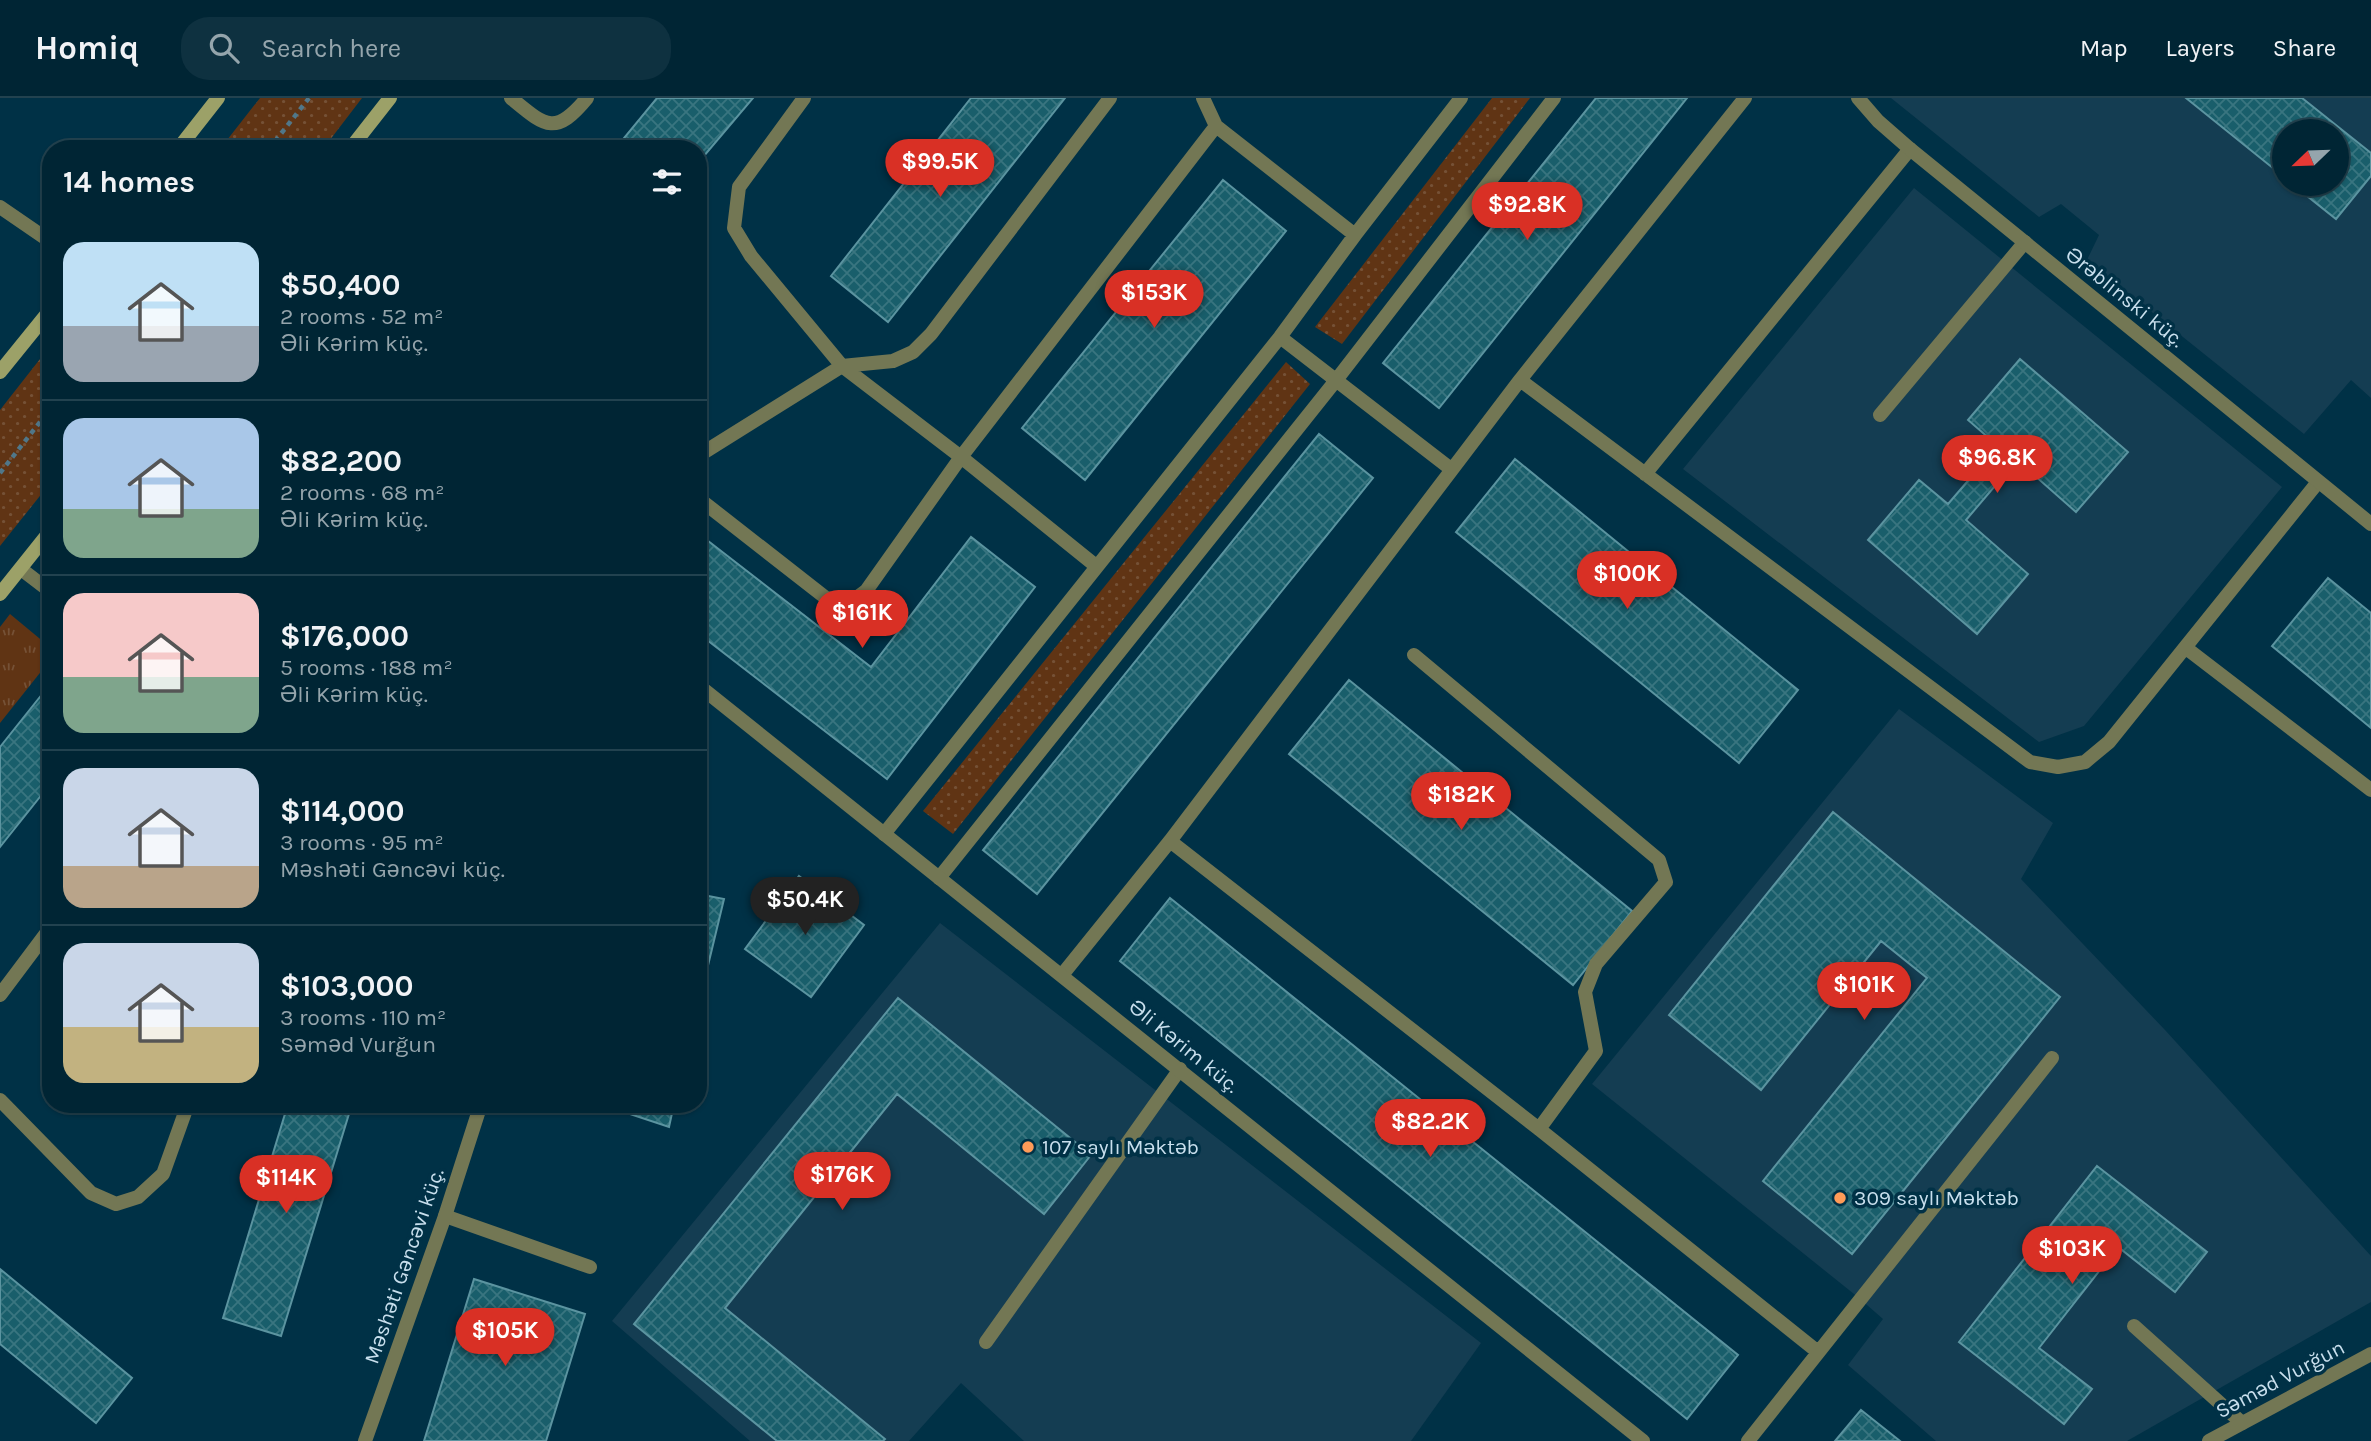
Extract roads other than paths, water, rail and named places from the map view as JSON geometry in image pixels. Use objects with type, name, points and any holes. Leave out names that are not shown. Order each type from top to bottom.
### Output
[{"type":"main road","points":[[185,140],[218,98]]},
{"type":"main road","points":[[357,140],[390,98]]},
{"type":"main road","points":[[0,372],[42,320]]},
{"type":"main road","points":[[0,594],[42,541]]},
{"type":"street","points":[[511,98],[539,121],[556,124],[573,115],[587,98]]},
{"type":"street","points":[[804,98],[739,187],[734,228],[751,256],[842,366],[961,457],[1096,566]]},
{"type":"street","points":[[707,450],[842,366],[892,361],[913,352],[931,334],[1110,98]]},
{"type":"street","points":[[1203,98],[1216,126],[1355,235]]},
{"type":"street","points":[[884,834],[1280,337],[1461,98]]},
{"type":"street","points":[[939,878],[1337,379],[1554,98]]},
{"type":"street","points":[[1062,975],[1170,841],[1520,380],[1745,98]]},
{"type":"street","name":"Ərəblinski küç.","points":[[1858,98],[1878,121],[1910,149],[2371,524]]},
{"type":"street","points":[[707,505],[826,598],[851,602],[866,591],[961,457],[1216,126]]},
{"type":"street","points":[[1645,474],[1910,149]]},
{"type":"street","points":[[0,207],[42,236]]},
{"type":"street","points":[[1880,415],[2025,242]]},
{"type":"street","points":[[1280,337],[1451,469]]},
{"type":"street","points":[[1520,380],[2029,762],[2058,767],[2085,762],[2109,742],[2318,482]]},
{"type":"street","points":[[20,569],[42,585]]},
{"type":"street","points":[[2186,648],[2371,790]]},
{"type":"street","points":[[1414,655],[1659,860],[1666,882],[1596,964],[1585,992],[1596,1051],[1539,1129]]},
{"type":"street","name":"Əli Kərim küç.","points":[[707,692],[1643,1441]]},
{"type":"street","points":[[1170,841],[1539,1129],[1818,1352]]},
{"type":"street","points":[[0,995],[42,939]]},
{"type":"street","points":[[1748,1441],[2052,1058]]},
{"type":"street","points":[[986,1342],[1180,1069]]},
{"type":"street","points":[[0,1100],[91,1193],[116,1204],[138,1197],[163,1174],[185,1113]]},
{"type":"street","name":"Məshəti Gəncəvi küç.","points":[[365,1441],[445,1216],[478,1113]]},
{"type":"street","points":[[445,1216],[590,1267]]},
{"type":"street","points":[[2134,1326],[2242,1423]]},
{"type":"street","name":"Səməd Vurğun","points":[[2209,1441],[2371,1354]]},
{"type":"place","name":"107 saylı Məktəb","points":[[1028,1147]]},
{"type":"place","name":"309 saylı Məktəb","points":[[1840,1198]]}]
